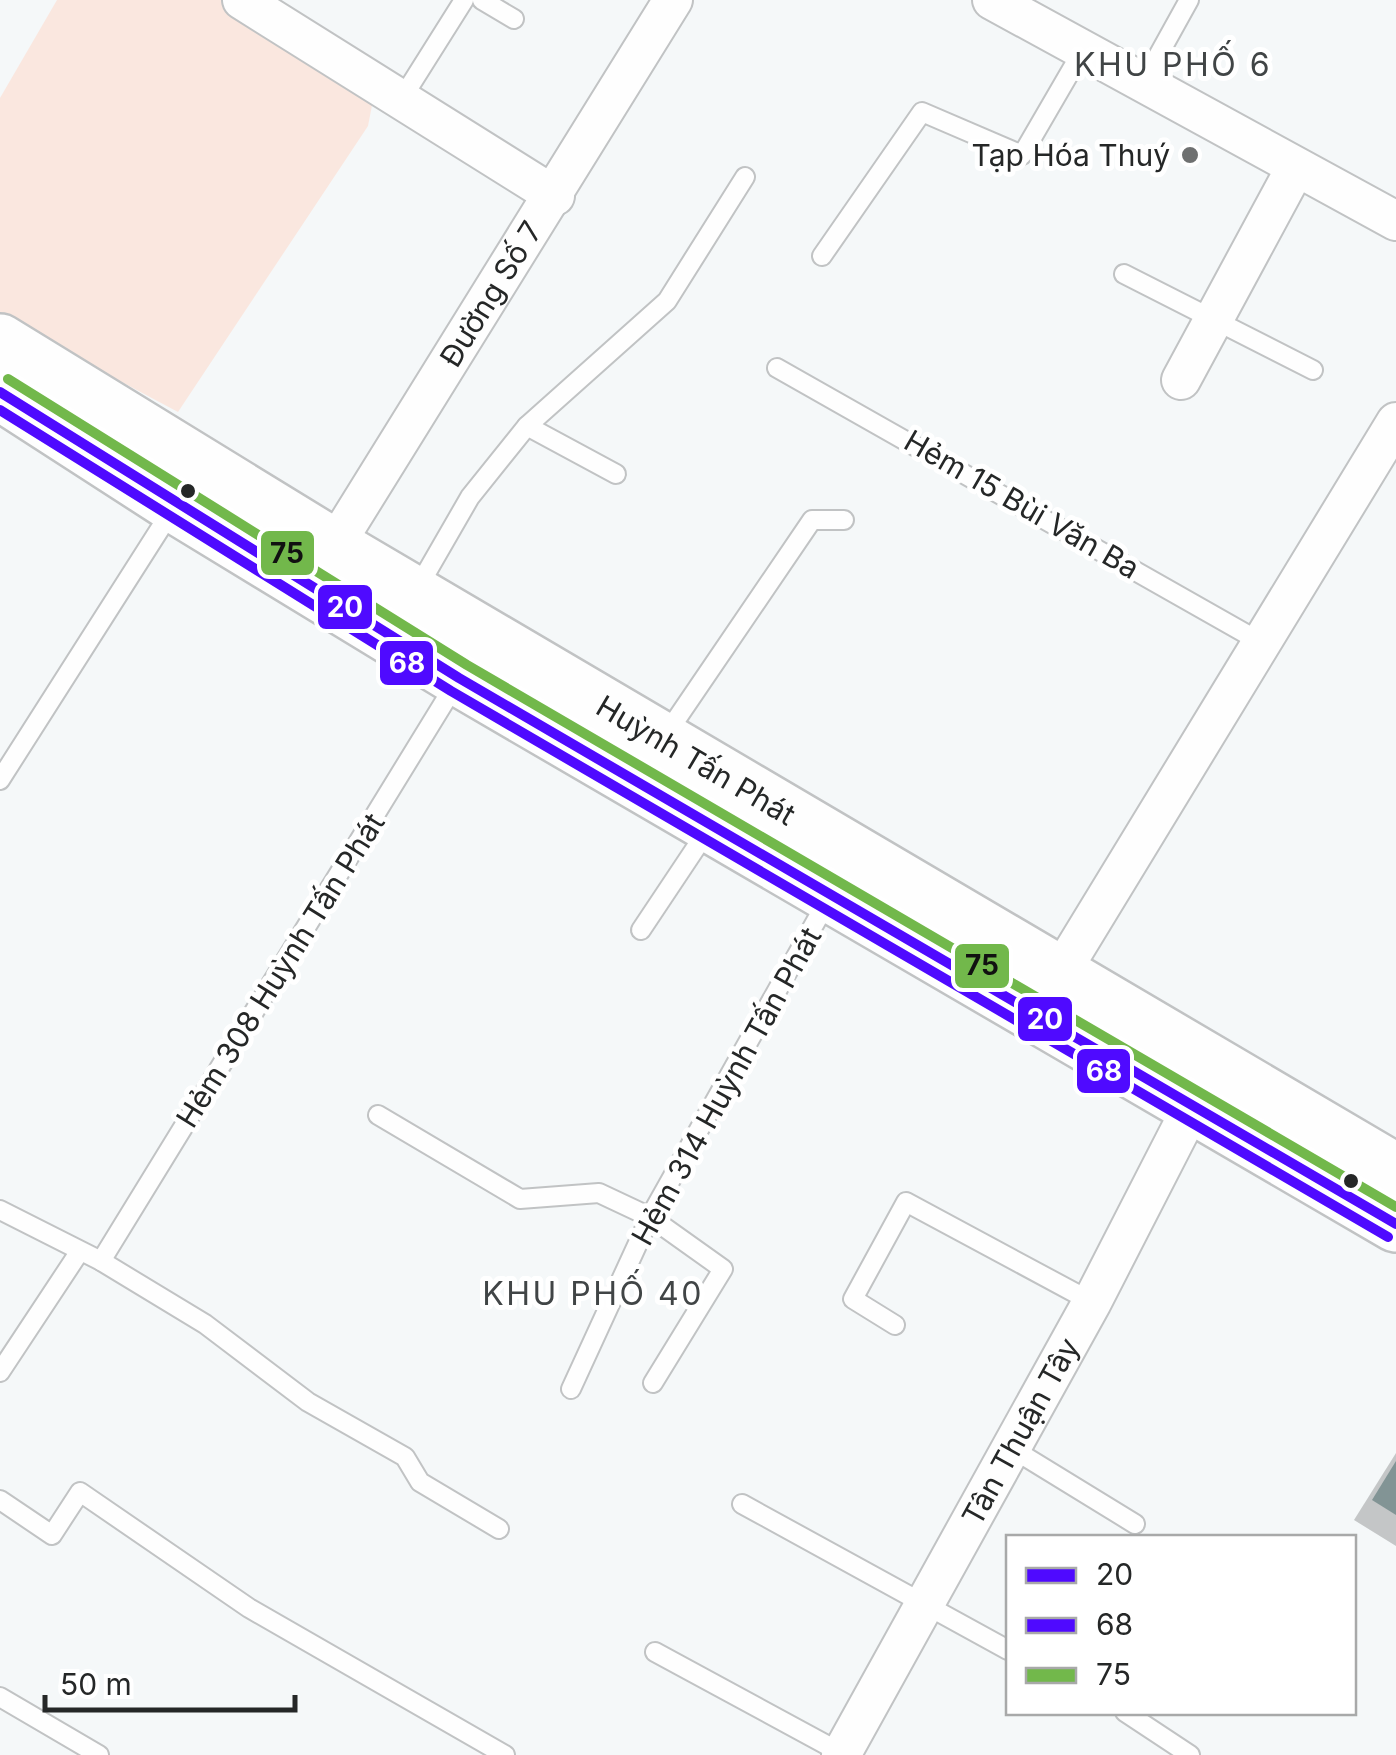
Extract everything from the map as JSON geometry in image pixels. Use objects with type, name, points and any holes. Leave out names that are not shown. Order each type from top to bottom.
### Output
[{"type":"main road","name":"Huỳnh Tấn Phát","points":[[0,342],[321,567],[459,678],[832,894],[1048,994],[1396,1172]]},
{"type":"main road","name":"Huỳnh Tấn Phát","points":[[0,392],[175,506],[321,567],[414,594],[662,740],[1048,994],[1194,1104],[1396,1224]]},
{"type":"street","points":[[242,0],[554,196]]},
{"type":"street","name":"Đường Số 7","points":[[321,567],[673,0]]},
{"type":"street","points":[[992,0],[1396,221]]},
{"type":"street","points":[[1182,380],[1296,167]]},
{"type":"street","points":[[1048,994],[1396,422]]},
{"type":"street","name":"Tân Thuận Tây","points":[[843,1754],[1092,1302],[1194,1104]]},
{"type":"lane","points":[[402,100],[464,0]]},
{"type":"lane","points":[[482,0],[514,19]]},
{"type":"lane","points":[[1143,83],[1189,0]]},
{"type":"lane","points":[[822,256],[922,112],[1022,154],[1083,50]]},
{"type":"lane","points":[[414,594],[470,497],[527,426],[667,301],[746,177]]},
{"type":"lane","points":[[1124,274],[1313,370]]},
{"type":"lane","name":"Hẻm 15 Bùi Văn Ba","points":[[778,368],[1264,644]]},
{"type":"lane","points":[[527,426],[616,474]]},
{"type":"lane","points":[[0,780],[175,506]]},
{"type":"lane","points":[[662,740],[812,520],[844,520]]},
{"type":"lane","name":"Hẻm 308 Huỳnh Tấn Phát","points":[[100,1262],[459,678]]},
{"type":"lane","points":[[641,930],[712,822]]},
{"type":"lane","name":"Hẻm 314 Huỳnh Tấn Phát","points":[[571,1389],[650,1217],[832,894]]},
{"type":"lane","points":[[378,1114],[520,1199],[598,1193],[650,1217],[723,1269],[653,1383]]},
{"type":"lane","points":[[895,1326],[853,1299],[906,1202],[1092,1302]]},
{"type":"lane","points":[[0,1210],[78,1254],[100,1262],[204,1324],[308,1402],[404,1457],[420,1482],[499,1529]]},
{"type":"lane","points":[[0,1372],[78,1254]]},
{"type":"lane","points":[[1011,1448],[1135,1524]]},
{"type":"lane","points":[[0,1500],[52,1534],[80,1492],[249,1608],[505,1755]]},
{"type":"lane","points":[[742,1504],[1006,1649]]},
{"type":"lane","points":[[655,1652],[843,1754]]},
{"type":"lane","points":[[0,1696],[99,1755]]},
{"type":"lane","points":[[1129,1715],[1190,1755]]},
{"type":"shaded area","points":[[57,0],[227,0],[374,95],[368,126],[178,412],[0,317],[0,98]]},
{"type":"building","points":[[1396,1461],[1396,1515],[1372,1500]]},
{"type":"transit line","name":"75","points":[[8,379],[467,665],[1396,1207]]},
{"type":"transit line","name":"20","points":[[0,392],[459,678],[1396,1224]]},
{"type":"transit line","name":"68","points":[[0,410],[451,691],[1388,1237]]},
{"type":"place","name":"Tạp Hóa Thuý","points":[[1190,155]]},
{"type":"district","name":"KHU PHỐ 6","points":[[1173,64]]},
{"type":"district","name":"KHU PHỐ 40","points":[[593,1293]]}]
